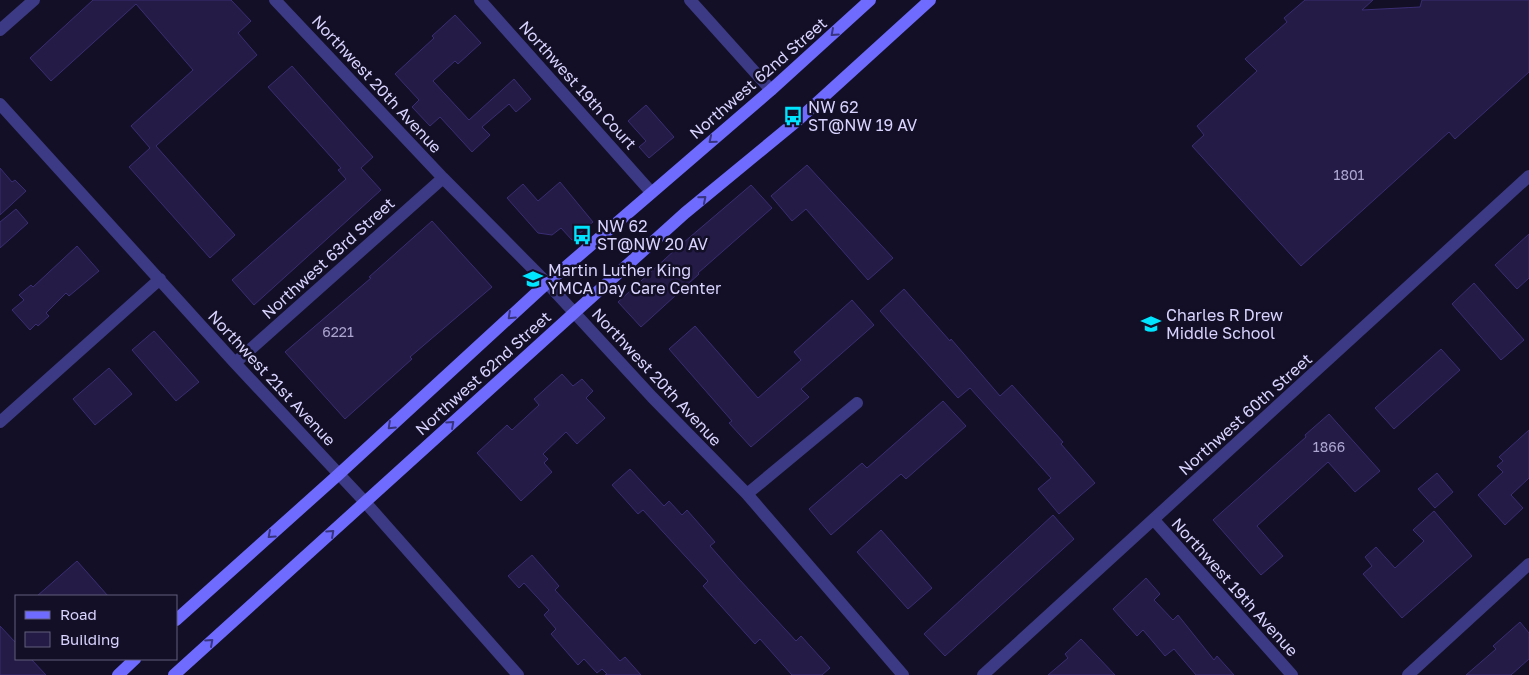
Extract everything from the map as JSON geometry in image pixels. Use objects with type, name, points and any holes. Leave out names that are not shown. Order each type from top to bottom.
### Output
[{"type":"main road","name":"Northwest 62nd Street","points":[[178,618],[339,474],[547,283],[771,90],[870,0]]},
{"type":"main road","name":"Northwest 62nd Street","points":[[174,675],[574,313],[685,214],[798,120],[930,0]]},
{"type":"main road","points":[[118,675],[134,660]]},
{"type":"street","points":[[0,30],[34,0]]},
{"type":"street","name":"Northwest 20th Avenue","points":[[275,0],[443,178],[547,283],[652,397],[747,494],[904,675]]},
{"type":"street","name":"Northwest 19th Court","points":[[480,0],[651,192]]},
{"type":"street","points":[[690,0],[771,90]]},
{"type":"street","name":"Northwest 21st Avenue","points":[[0,104],[235,363],[365,502],[518,675]]},
{"type":"street","name":"Northwest 60th Street","points":[[983,675],[1529,176]]},
{"type":"street","name":"Northwest 63rd Street","points":[[235,363],[443,178]]},
{"type":"street","points":[[0,422],[160,279]]},
{"type":"street","points":[[747,494],[858,403]]},
{"type":"street","name":"Northwest 19th Avenue","points":[[1154,520],[1292,675]]},
{"type":"street","points":[[1408,675],[1529,564]]},
{"type":"building","points":[[93,0],[231,0],[251,21],[238,33],[257,55],[156,146],[235,235],[210,258],[129,167],[150,148],[131,126],[193,70],[136,4],[51,81],[30,58]]},
{"type":"building","points":[[1305,0],[1373,0],[1362,10],[1420,7],[1422,0],[1529,0],[1529,72],[1455,139],[1449,132],[1301,266],[1192,146],[1204,135],[1197,126],[1257,71],[1245,59],[1287,22],[1284,18]]},
{"type":"building","points":[[455,15],[481,43],[458,64],[455,61],[433,81],[469,120],[514,79],[531,99],[516,112],[509,104],[482,127],[490,135],[472,152],[440,117],[430,126],[412,107],[419,100],[395,74],[434,38],[432,36]]},
{"type":"building","points":[[292,66],[373,157],[361,168],[381,190],[254,305],[232,280],[346,179],[338,170],[341,168],[268,87]]},
{"type":"building","points":[[646,105],[674,137],[649,158],[639,147],[646,141],[628,121]]},
{"type":"building","points":[[807,165],[893,258],[868,280],[806,209],[792,221],[771,196]]},
{"type":"building","points":[[0,168],[12,182],[15,180],[26,191],[0,215]]},
{"type":"building","points":[[560,182],[593,222],[572,240],[561,228],[552,235],[538,233],[507,198],[523,184],[538,201]]},
{"type":"building","points":[[751,185],[772,208],[698,273],[641,327],[618,302]]},
{"type":"building","points":[[16,209],[28,223],[0,248],[0,222]]},
{"type":"building","points":[[432,221],[492,287],[410,357],[412,359],[345,419],[285,352],[371,278],[369,277]]},
{"type":"building","points":[[1529,234],[1529,278],[1517,289],[1495,265]]},
{"type":"building","points":[[77,246],[99,271],[69,296],[66,293],[46,313],[49,316],[38,326],[36,324],[30,330],[12,310],[24,300],[19,295],[31,285],[33,287]]},
{"type":"building","points":[[1474,283],[1524,340],[1501,360],[1452,304]]},
{"type":"building","points":[[904,289],[950,341],[951,339],[1000,396],[1012,385],[1063,442],[1061,444],[1095,483],[1059,514],[1038,489],[1051,478],[970,388],[958,398],[880,311]]},
{"type":"building","points":[[852,300],[874,325],[801,389],[809,397],[751,447],[729,423],[732,421],[669,349],[695,326],[758,398],[801,360],[794,352]]},
{"type":"building","points":[[154,331],[199,382],[176,401],[132,350]]},
{"type":"building","points":[[1441,349],[1460,370],[1394,429],[1375,408]]},
{"type":"building","points":[[109,368],[132,394],[95,425],[73,399]]},
{"type":"building","points":[[562,374],[573,386],[582,379],[593,391],[586,398],[605,418],[577,444],[566,432],[543,454],[548,459],[544,463],[552,472],[521,501],[477,453],[507,425],[512,430],[539,405],[534,399]]},
{"type":"building","points":[[943,401],[966,426],[906,479],[901,474],[831,535],[809,509],[862,463],[867,468]]},
{"type":"building","points":[[1329,414],[1380,471],[1355,492],[1328,462],[1257,526],[1283,556],[1261,575],[1213,520]]},
{"type":"building","points":[[1529,430],[1529,478],[1511,495],[1523,508],[1505,525],[1478,495],[1503,472],[1497,466],[1503,461],[1499,457]]},
{"type":"building","points":[[630,469],[664,506],[669,501],[682,515],[687,510],[715,542],[710,546],[739,579],[796,641],[801,636],[830,668],[822,675],[792,675],[760,639],[755,644],[703,586],[708,581],[643,510],[638,514],[612,485]]},
{"type":"building","points":[[1437,473],[1453,492],[1435,508],[1418,489]]},
{"type":"building","points":[[1434,511],[1472,556],[1402,618],[1363,574],[1372,566],[1365,557],[1376,547],[1395,568],[1424,541],[1413,530]]},
{"type":"building","points":[[1053,515],[1074,539],[945,656],[924,634]]},
{"type":"building","points":[[881,530],[932,588],[908,609],[857,552]]},
{"type":"building","points":[[532,555],[559,586],[555,590],[620,661],[625,657],[641,675],[605,675],[607,674],[602,669],[597,673],[584,659],[578,665],[551,634],[556,629],[544,615],[549,610],[524,583],[519,588],[508,576]]},
{"type":"building","points":[[77,561],[107,595],[38,595]]},
{"type":"building","points":[[1146,578],[1160,594],[1154,600],[1173,620],[1178,615],[1214,660],[1217,656],[1234,675],[1196,675],[1174,649],[1165,656],[1143,630],[1137,636],[1113,609]]},
{"type":"building","points":[[1520,622],[1529,633],[1529,659],[1511,675],[1466,675],[1496,649],[1493,646]]},
{"type":"building","points":[[0,626],[15,642],[15,660],[32,660],[46,675],[0,675]]},
{"type":"building","points":[[1081,639],[1115,675],[1048,675],[1068,658],[1065,654]]},
{"type":"place","name":"NW 62 ST@NW 19 AV","points":[[793,116]]},
{"type":"place","name":"NW 62 ST@NW 20 AV","points":[[582,235]]},
{"type":"place","name":"Martin Luther King YMCA Day Care Center","points":[[533,279]]},
{"type":"place","name":"Charles R Drew Middle School","points":[[1151,324]]}]
